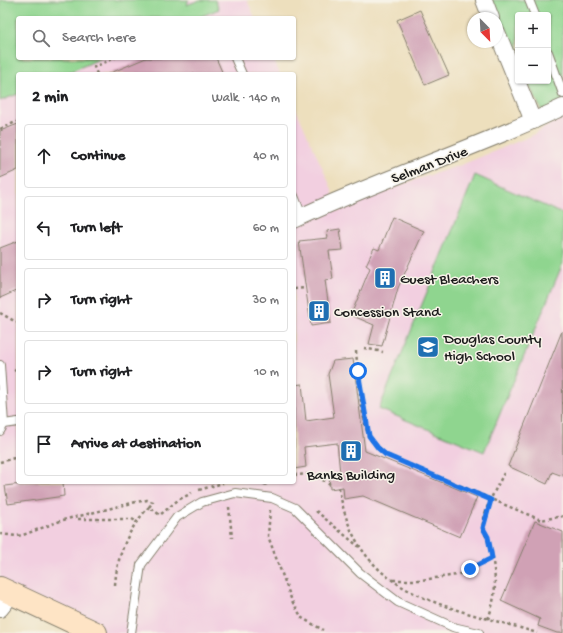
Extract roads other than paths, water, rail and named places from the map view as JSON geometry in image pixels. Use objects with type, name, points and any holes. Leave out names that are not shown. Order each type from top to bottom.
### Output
[{"type":"main road","points":[[4,597],[96,633]]},
{"type":"street","points":[[484,0],[489,12]]},
{"type":"street","points":[[503,47],[533,121]]},
{"type":"street","name":"Selman Drive","points":[[298,218],[344,197],[460,152],[563,107]]},
{"type":"lane","points":[[529,0],[534,12]]},
{"type":"lane","points":[[236,60],[241,72]]},
{"type":"lane","points":[[551,60],[563,94]]},
{"type":"lane","points":[[296,207],[298,218]]},
{"type":"lane","points":[[0,365],[2,427],[16,423]]},
{"type":"lane","points":[[131,633],[141,566],[177,517],[202,502],[235,493],[272,498],[295,508],[360,573],[398,602],[453,627],[479,633]]},
{"type":"place","name":"Guest Bleachers","points":[[385,278]]},
{"type":"place","name":"Concession Stand","points":[[319,311]]},
{"type":"place","name":"Douglas County High School","points":[[428,347]]},
{"type":"place","name":"Banks Building","points":[[351,451]]}]
